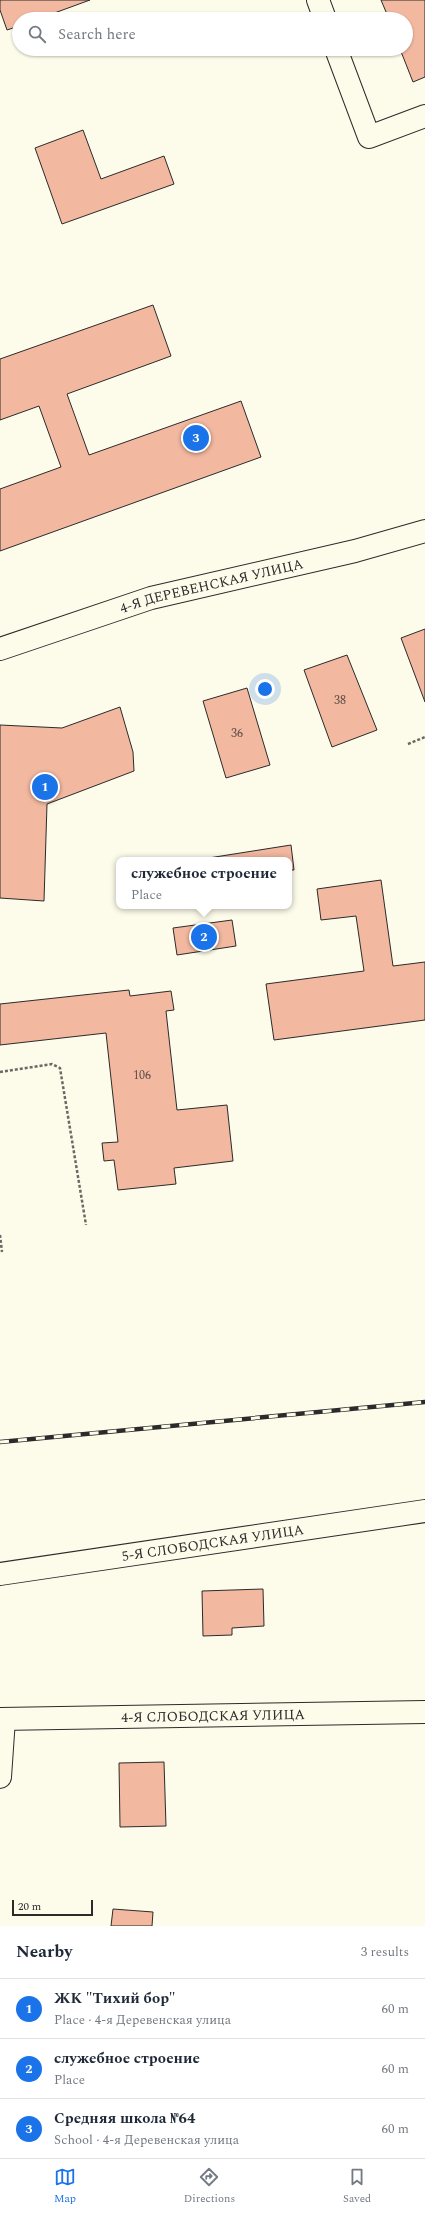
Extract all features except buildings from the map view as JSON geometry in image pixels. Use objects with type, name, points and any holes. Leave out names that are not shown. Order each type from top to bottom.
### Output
[{"type":"street","points":[[318,0],[322,12]]},
{"type":"street","points":[[339,56],[369,136],[425,116]]},
{"type":"street","name":"4-Я ДЕРЕВЕНСКАЯ УЛИЦА","points":[[0,650],[151,598],[355,551],[425,531]]},
{"type":"street","name":"5-Я СЛОБОДСКАЯ УЛИЦА","points":[[0,1574],[425,1510]]},
{"type":"street","name":"4-Я СЛОБОДСКАЯ УЛИЦА","points":[[2,1719],[425,1712]]},
{"type":"street","points":[[0,1777],[2,1719]]},
{"type":"path","points":[[408,744],[425,738]]},
{"type":"path","points":[[0,1072],[52,1064],[60,1068],[86,1225]]},
{"type":"path","points":[[0,1235],[2,1252]]},
{"type":"railway","points":[[0,1442],[425,1402]]},
{"type":"place","name":"Средняя школа №64","points":[[196,438]]},
{"type":"place","name":"ЖК \"Тихий бор\"","points":[[45,787]]},
{"type":"place","name":"служебное строение","points":[[204,937]]}]
